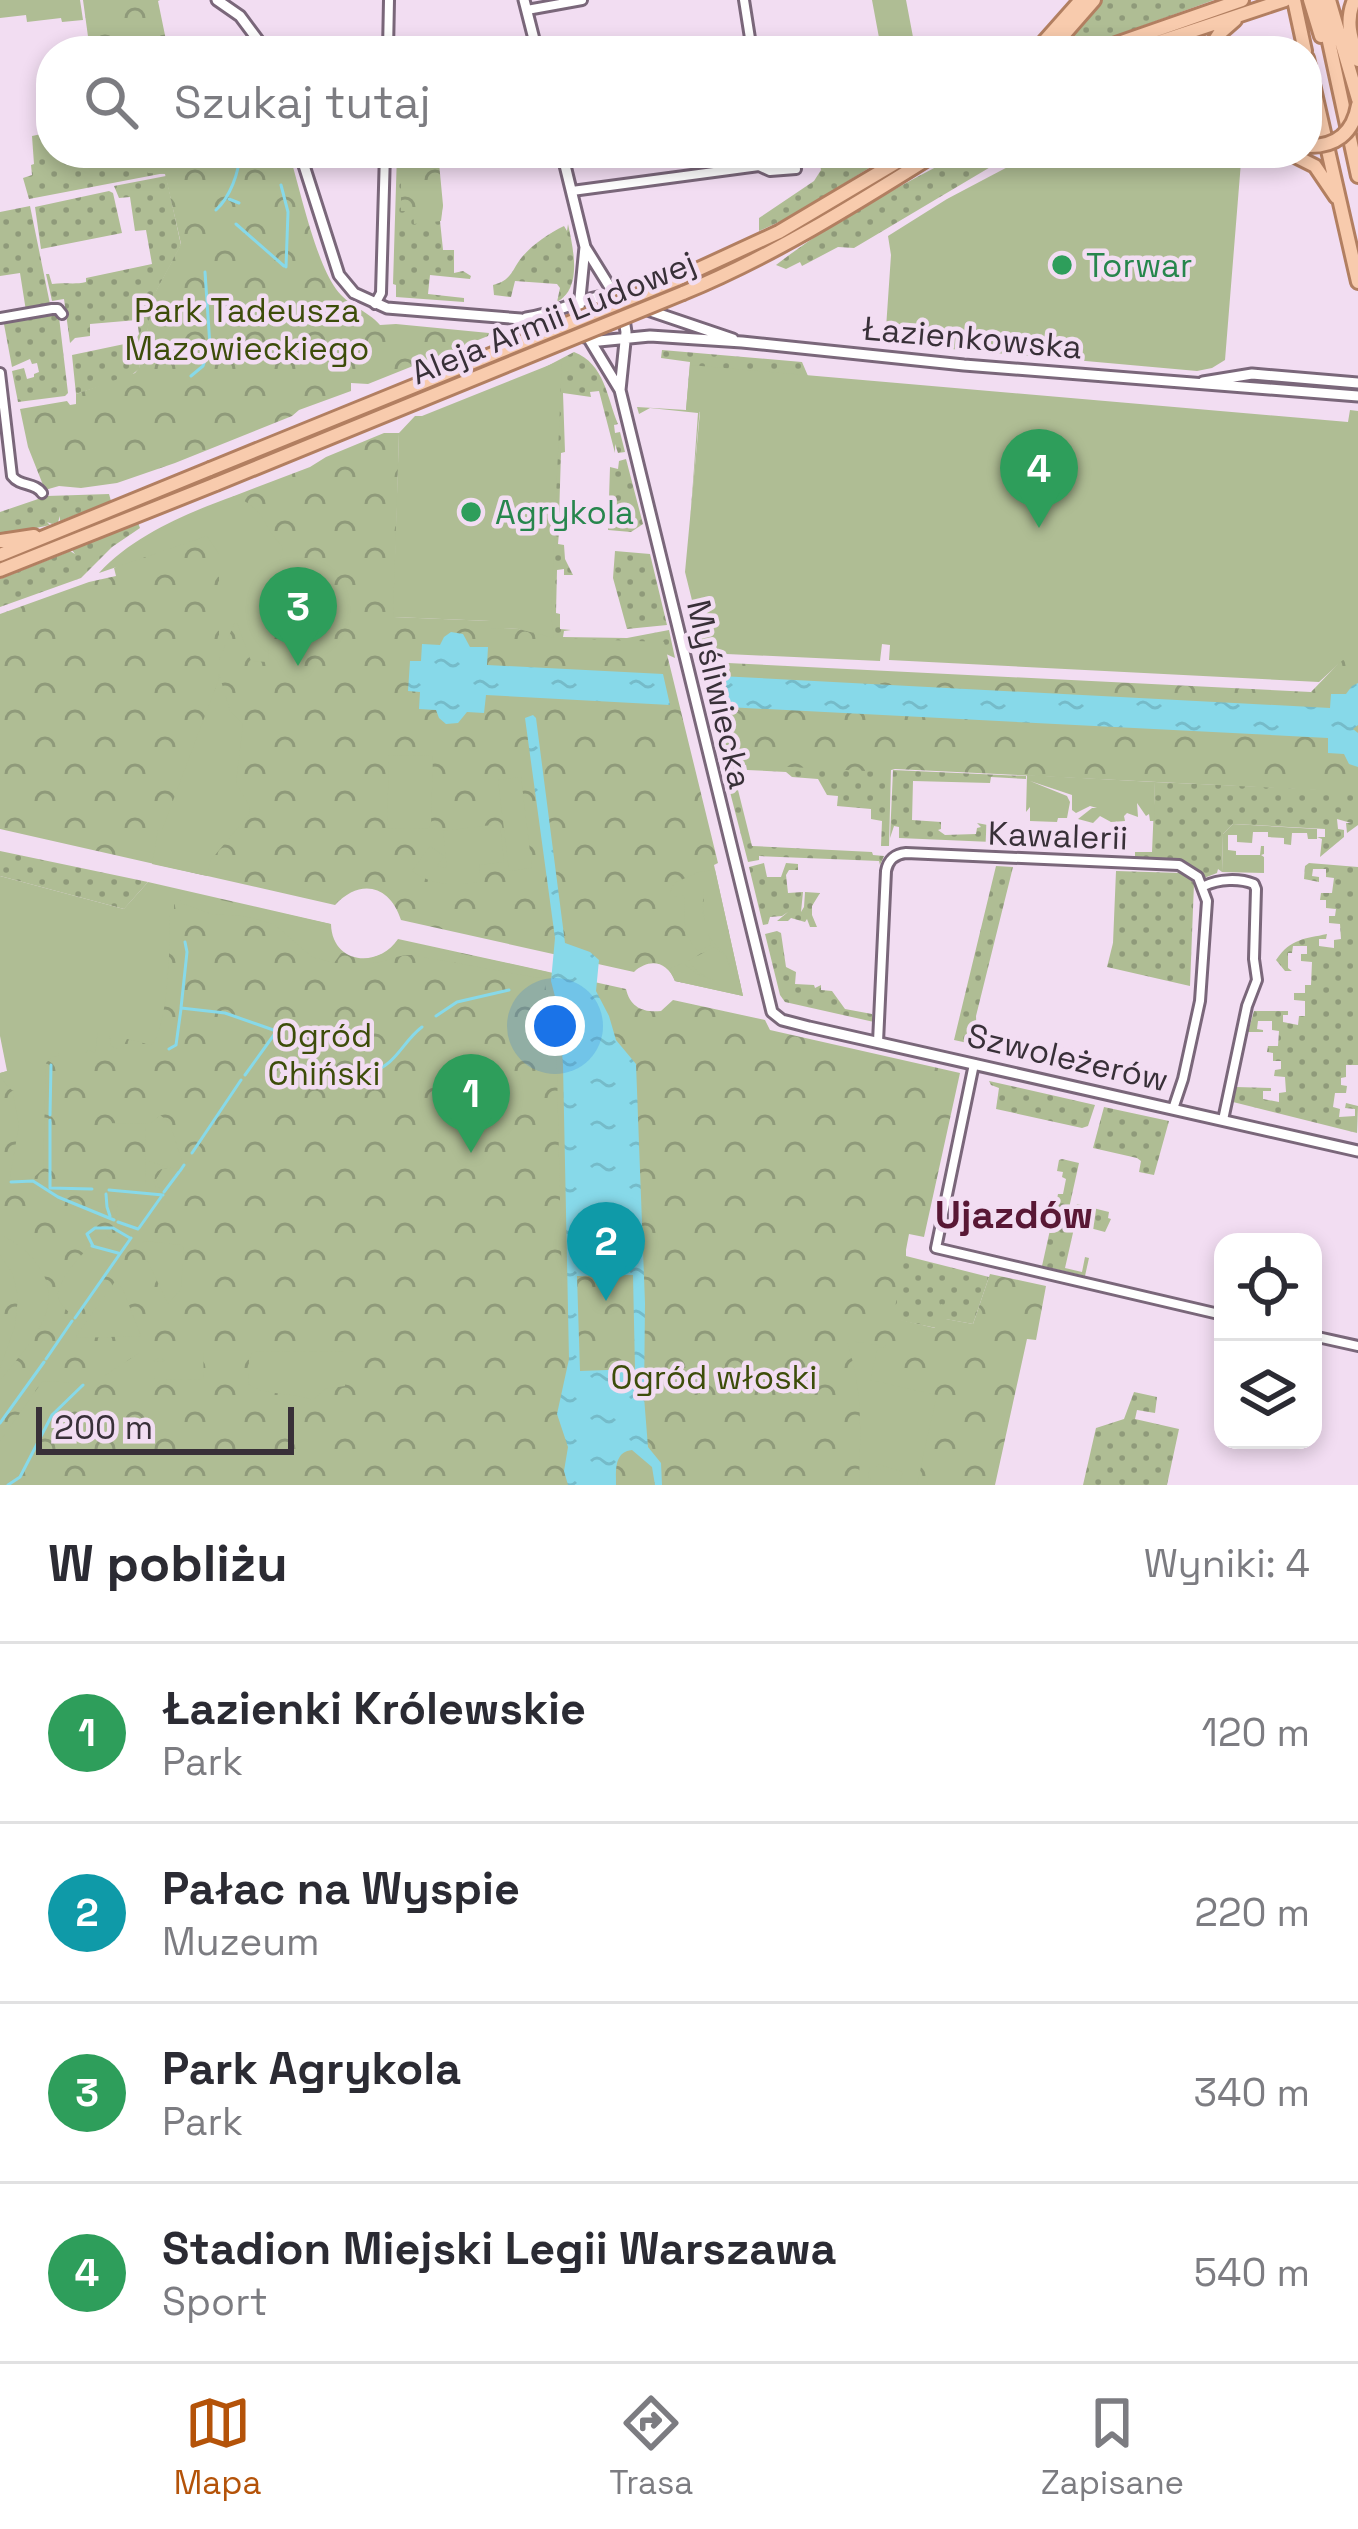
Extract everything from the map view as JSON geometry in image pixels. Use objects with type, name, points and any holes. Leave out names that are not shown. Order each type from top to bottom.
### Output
[{"type":"main road","points":[[1050,36],[1081,0]]},
{"type":"main road","points":[[1061,36],[1094,0]]},
{"type":"main road","points":[[1149,36],[1289,0],[1300,36]]},
{"type":"main road","points":[[1310,0],[1321,36]]},
{"type":"main road","points":[[1324,0],[1358,176]]},
{"type":"main road","points":[[1324,0],[1354,65]]},
{"type":"main road","points":[[1322,145],[1342,137],[1354,123],[1358,102],[1348,28],[1354,0]]},
{"type":"main road","points":[[1219,36],[1248,8]]},
{"type":"main road","points":[[1172,36],[1248,8]]},
{"type":"main road","points":[[1322,38],[1332,58]]},
{"type":"main road","points":[[1322,125],[1358,282]]},
{"type":"main road","name":"Aleja Armii Ludowej","points":[[0,555],[680,286],[734,272],[785,245],[896,168]]},
{"type":"main road","points":[[1316,168],[1340,203]]},
{"type":"main road","name":"Aleja Armii Ludowej","points":[[0,570],[216,484],[680,286]]},
{"type":"main road","points":[[0,541],[53,534]]},
{"type":"street","points":[[218,0],[240,16],[255,36]]},
{"type":"street","points":[[388,36],[389,0]]},
{"type":"street","points":[[533,36],[526,5],[582,0]]},
{"type":"street","points":[[744,0],[750,36]]},
{"type":"street","points":[[305,168],[337,271],[350,290],[375,304],[520,319],[587,339],[625,339],[625,318],[586,247],[566,168]]},
{"type":"street","points":[[375,304],[381,293],[385,168]]},
{"type":"street","points":[[572,191],[744,168]]},
{"type":"street","points":[[763,168],[796,169]]},
{"type":"street","points":[[586,247],[579,319],[587,339]]},
{"type":"street","points":[[520,319],[548,315],[602,296],[618,299]]},
{"type":"street","name":"Łazienkowska","points":[[618,299],[742,342]]},
{"type":"street","points":[[0,318],[60,312]]},
{"type":"street","name":"Łazienkowska","points":[[625,339],[650,336],[742,342],[1356,398]]},
{"type":"street","name":"Myśliwiecka","points":[[587,339],[620,390]]},
{"type":"street","name":"Myśliwiecka","points":[[625,339],[620,390],[766,1010]]},
{"type":"street","points":[[1345,382],[1358,373]]},
{"type":"street","points":[[0,374],[12,476],[42,493]]},
{"type":"street","name":"Łazienkowska","points":[[1198,383],[1242,374],[1358,383]]},
{"type":"street","name":"Kawalerii","points":[[878,1042],[886,871],[896,855],[1173,864],[1191,870],[1204,886],[1221,880],[1248,881],[1256,889],[1258,980],[1247,1006],[1222,1120]]},
{"type":"street","points":[[1177,1110],[1203,982],[1204,886]]},
{"type":"street","name":"Szwoleżerów","points":[[766,1010],[782,1020],[1358,1151]]},
{"type":"street","points":[[974,1064],[936,1248],[1214,1313]]},
{"type":"street","points":[[1322,1338],[1358,1346]]},
{"type":"green space","points":[[0,0],[80,0],[83,20],[27,22],[26,15],[0,18]]},
{"type":"green space","points":[[83,0],[160,0],[165,36],[88,36]]},
{"type":"green space","points":[[872,0],[906,0],[913,36],[879,36]]},
{"type":"green space","points":[[1100,0],[1214,0],[1114,36],[1068,36]]},
{"type":"green space","points":[[36,135],[36,168],[164,168],[165,173],[29,199],[23,178],[32,175],[32,136]]},
{"type":"green space","name":"Park Tadeusza Mazowieckiego","points":[[147,168],[293,168],[315,243],[341,295],[380,325],[488,336],[368,384],[351,383],[351,391],[175,463],[117,483],[45,490],[20,409],[67,401],[76,404],[76,394],[135,373],[155,293],[181,244],[165,174],[148,173]]},
{"type":"green space","points":[[397,168],[410,168],[413,210],[443,205],[443,250],[454,250],[454,273],[471,276],[430,275],[428,294],[464,298],[464,302],[396,297]]},
{"type":"green space","points":[[409,168],[439,168],[441,221],[414,224],[413,211],[401,211],[401,182],[410,178]]},
{"type":"green space","points":[[869,168],[759,231],[759,218],[814,181],[821,170]]},
{"type":"green space","points":[[934,168],[989,168],[854,248],[838,247],[802,266],[800,262],[786,269],[776,265],[843,219]]},
{"type":"green space","name":"Torwar","points":[[1006,168],[1241,168],[1225,360],[1197,371],[885,343],[888,236]]},
{"type":"green space","points":[[166,176],[181,245],[156,292],[139,369],[129,377],[76,394],[72,355],[134,342],[139,334],[137,320],[90,324],[90,336],[70,343],[64,299],[52,301],[46,274],[52,284],[77,283],[152,264],[146,230],[135,231],[130,197],[119,198],[114,186]]},
{"type":"green space","points":[[109,191],[122,233],[41,249],[35,207]]},
{"type":"green space","points":[[30,206],[50,304],[26,311],[20,273],[0,276],[0,212]]},
{"type":"green space","points":[[568,224],[574,267],[565,296],[557,302],[557,284],[515,281],[511,297],[494,295],[493,285],[508,278],[531,248],[564,226],[567,231]]},
{"type":"green space","points":[[52,311],[59,317],[68,393],[18,402],[12,371],[24,368],[27,379],[39,372],[30,359],[12,367],[3,319]]},
{"type":"green space","points":[[662,350],[802,362],[808,376],[700,407],[690,523],[698,413],[650,408],[639,414],[637,407],[686,410],[690,362],[661,358]]},
{"type":"green space","points":[[574,352],[599,373],[625,452],[618,453],[615,444],[615,453],[599,391],[590,392],[591,397],[563,393],[565,452],[561,453],[559,518],[565,520],[565,531],[559,532],[558,544],[564,545],[573,575],[557,570],[560,629],[571,630],[564,631],[563,637],[627,638],[669,630],[675,658],[543,640],[519,629],[549,628],[534,373]]},
{"type":"green space","points":[[562,360],[551,614],[554,638],[490,628],[490,621],[393,617],[399,433],[415,416]]},
{"type":"green space","points":[[690,365],[1348,422],[1350,410],[1358,411],[1358,660],[1343,660],[1319,682],[889,660],[890,645],[882,644],[880,661],[705,653],[685,572],[700,412],[686,410]]},
{"type":"green space","points":[[384,433],[399,433],[394,617],[491,621],[490,627],[554,638],[664,642],[718,863],[714,865],[743,996],[675,981],[657,964],[634,972],[401,920],[390,899],[373,889],[354,891],[335,905],[0,829],[0,614],[116,576],[114,568],[234,496]]},
{"type":"green space","points":[[626,459],[643,524],[631,532],[608,530],[610,467],[618,469],[619,461]]},
{"type":"green space","points":[[109,494],[111,501],[60,521],[60,516],[58,522],[0,536],[0,512],[47,496]]},
{"type":"green space","points":[[234,496],[258,512],[283,547],[259,626],[259,637],[269,643],[268,662],[251,661],[237,623],[219,660],[219,554],[207,536],[99,573],[145,536]]},
{"type":"green space","points":[[138,523],[140,528],[112,547],[81,578],[0,607],[0,579],[70,551],[75,554],[72,550]]},
{"type":"green space","points":[[615,551],[650,554],[667,625],[627,629],[613,578]]},
{"type":"green space","points":[[304,585],[311,585],[306,657],[287,656],[275,603],[281,601],[288,610],[289,600]]},
{"type":"green space","points":[[1264,652],[1358,660],[1358,792],[733,764],[734,774],[727,776],[715,729],[722,721],[707,662],[1311,692],[1338,664]]},
{"type":"green space","points":[[219,674],[230,711],[243,724],[236,783],[250,807],[211,860],[207,876],[152,864],[158,830],[162,830]]},
{"type":"green space","points":[[719,738],[891,770],[889,846],[881,846],[882,821],[871,819],[871,809],[837,806],[838,796],[827,795],[818,779],[733,764],[735,774],[727,776]]},
{"type":"green space","points":[[389,755],[433,756],[428,829],[387,828]]},
{"type":"green space","points":[[893,770],[1026,779],[913,781],[912,820],[941,822],[938,830],[945,835],[976,834],[981,827],[977,823],[993,826],[992,842],[899,838],[899,827],[894,826],[890,838]]},
{"type":"green space","points":[[1027,775],[1155,782],[1154,821],[1137,803],[1138,817],[1127,813],[1125,821],[1111,822],[1100,816],[1093,823],[1078,819],[1097,808],[1090,806],[1076,813],[1072,795],[1030,781],[1067,796],[1070,802],[1067,818],[1030,821]]},
{"type":"green space","points":[[521,777],[532,868],[509,871],[498,780]]},
{"type":"green space","points":[[1155,782],[1358,789],[1358,825],[1347,833],[1346,823],[1351,823],[1337,819],[1344,837],[1320,857],[1322,839],[1317,837],[1325,837],[1325,829],[1233,824],[1223,834],[1222,872],[1218,869],[1204,878],[1181,863],[1135,858],[1135,852],[1152,852]]},
{"type":"green space","points":[[738,790],[752,846],[872,852],[884,856],[880,865],[879,861],[759,856],[748,862],[730,792]]},
{"type":"green space","points":[[500,824],[504,862],[479,865],[481,882],[445,884],[412,871],[430,846],[444,856],[437,866],[447,868],[443,831]]},
{"type":"green space","points":[[1233,824],[1317,829],[1317,839],[1292,833],[1291,845],[1284,844],[1284,838],[1268,837],[1268,832],[1253,832],[1252,843],[1237,842],[1237,835],[1228,835],[1228,850],[1236,855],[1260,855],[1264,846],[1264,873],[1222,872],[1223,834]]},
{"type":"green space","points":[[0,851],[148,882],[124,909],[0,876]]},
{"type":"green space","points":[[764,863],[767,877],[781,877],[786,863],[798,864],[798,870],[786,875],[788,893],[803,892],[801,912],[805,892],[820,893],[812,906],[817,927],[810,927],[807,919],[777,921],[788,912],[770,917],[763,925],[749,867]]},
{"type":"green space","points":[[1309,863],[1358,867],[1358,1065],[1346,1065],[1341,1085],[1347,1086],[1346,1093],[1335,1093],[1333,1107],[1340,1109],[1339,1117],[1355,1116],[1355,1109],[1345,1108],[1346,1103],[1358,1106],[1357,1133],[1233,1102],[1236,1087],[1271,1088],[1263,1091],[1263,1099],[1279,1102],[1279,1093],[1286,1092],[1285,1077],[1274,1076],[1281,1061],[1273,1061],[1273,1053],[1267,1052],[1268,1046],[1278,1046],[1279,1031],[1272,1030],[1272,1021],[1258,1021],[1257,1029],[1263,1032],[1248,1032],[1254,1011],[1288,1011],[1283,1022],[1298,1025],[1299,1016],[1305,1016],[1305,1001],[1294,1000],[1294,993],[1305,993],[1305,985],[1311,985],[1312,962],[1301,961],[1307,946],[1293,946],[1288,953],[1292,971],[1285,971],[1276,960],[1299,941],[1327,934],[1326,939],[1319,939],[1319,946],[1334,948],[1334,940],[1341,939],[1340,924],[1329,923],[1336,909],[1326,908],[1326,900],[1320,900],[1321,893],[1332,893],[1334,878],[1326,877],[1326,869],[1313,869],[1312,876],[1319,877],[1319,882],[1304,879]]},
{"type":"green space","points":[[996,866],[1013,867],[976,1016],[977,1045],[954,1040]]},
{"type":"green space","points":[[715,870],[743,996],[675,981],[669,969],[683,963],[715,981],[688,961],[714,947],[730,967],[726,956],[708,932],[711,945],[698,951],[686,932],[685,895],[670,893],[674,883]]},
{"type":"green space","points":[[1116,871],[1181,873],[1194,883],[1190,986],[1107,967],[1113,943]]},
{"type":"green space","points":[[0,876],[124,909],[148,883],[174,889],[167,984],[157,1036],[151,1045],[127,1039],[118,1049],[111,1046],[109,1031],[98,1031],[95,1053],[59,1053],[46,1063],[43,1169],[33,1178],[12,1182],[19,1125],[14,1091],[0,1073],[7,1071],[0,1036]]},
{"type":"green space","points":[[148,882],[331,924],[339,947],[357,958],[379,955],[398,939],[626,989],[643,1010],[661,1011],[673,1000],[765,1020],[770,1030],[960,1073],[924,1237],[909,1234],[893,1318],[935,1328],[941,1304],[948,1306],[946,1319],[973,1324],[990,1274],[1046,1286],[1036,1340],[1027,1339],[995,1485],[0,1485],[0,1073],[45,1061],[124,909]]},
{"type":"green space","points":[[180,891],[330,924],[332,940],[342,952],[334,963],[312,957],[274,924],[211,914],[181,903]]},
{"type":"green space","points":[[777,931],[786,967],[796,972],[795,984],[821,985],[845,1009],[872,1014],[874,1022],[785,1002],[765,934]]},
{"type":"green space","points":[[398,940],[547,972],[539,978],[412,955],[369,963]]},
{"type":"green space","points":[[552,973],[563,1065],[566,1289],[562,1289],[556,1025],[545,982]]},
{"type":"green space","points":[[989,1081],[1095,1105],[1088,1126],[996,1109],[999,1088]]},
{"type":"green space","points":[[1104,1107],[1169,1121],[1154,1175],[1139,1172],[1137,1158],[1093,1148]]},
{"type":"green space","points":[[160,1115],[169,1122],[183,1163],[164,1192],[156,1179],[163,1168],[174,1169],[148,1161],[148,1175],[163,1194],[137,1229],[116,1221],[118,1197],[135,1190],[104,1184],[145,1184],[146,1127],[106,1127],[106,1123],[150,1124]]},
{"type":"green space","points":[[1062,1159],[1079,1163],[1069,1208],[1077,1204],[1109,1212],[1111,1219],[1105,1232],[1075,1224],[1065,1268],[1082,1272],[1085,1257],[1089,1258],[1085,1276],[1042,1266],[1058,1194],[1063,1194],[1066,1179],[1057,1171]]},
{"type":"green space","points":[[105,1228],[115,1241],[130,1239],[75,1317],[59,1301],[59,1287],[92,1246],[90,1232]]},
{"type":"green space","points":[[0,1235],[33,1259],[49,1296],[40,1326],[0,1381],[18,1297],[13,1274],[0,1255]]},
{"type":"green space","points":[[145,1241],[184,1248],[181,1289],[168,1304],[142,1249]]},
{"type":"green space","points":[[906,1248],[906,1256],[989,1277],[973,1324],[945,1319],[936,1328],[893,1319],[829,1287]]},
{"type":"green space","points":[[116,1280],[141,1336],[77,1338],[76,1336]]},
{"type":"green space","points":[[849,1341],[886,1346],[878,1347],[870,1380],[937,1395],[917,1485],[899,1485],[903,1472],[877,1464],[870,1467],[868,1477],[878,1485],[859,1485],[859,1395]]},
{"type":"green space","points":[[345,1351],[345,1386],[325,1389],[313,1400],[248,1384],[253,1352]]},
{"type":"green space","points":[[139,1353],[159,1353],[153,1361],[166,1362],[161,1353],[203,1353],[204,1379],[104,1379]]},
{"type":"green space","points":[[42,1382],[83,1384],[49,1419],[25,1468],[0,1485],[0,1441]]},
{"type":"green space","points":[[1134,1392],[1157,1397],[1155,1413],[1137,1410],[1135,1419],[1179,1429],[1167,1485],[1083,1485],[1096,1428],[1124,1419]]},
{"type":"water","points":[[451,632],[463,634],[470,647],[488,647],[487,665],[663,674],[670,705],[486,695],[484,713],[467,712],[458,723],[446,724],[436,710],[419,709],[420,692],[408,691],[410,661],[421,661],[422,644],[440,645]]},
{"type":"water","points":[[719,676],[1330,708],[1331,694],[1346,694],[1358,683],[1358,725],[1353,729],[1358,733],[1358,767],[1349,764],[1344,754],[1328,753],[1328,738],[727,707],[723,695],[714,689]]},
{"type":"water","points":[[525,718],[536,718],[565,943],[599,960],[596,991],[616,1040],[636,1064],[644,1397],[648,1447],[661,1463],[662,1485],[655,1485],[652,1467],[632,1450],[619,1458],[616,1485],[568,1485],[564,1471],[568,1447],[557,1414],[569,1359],[563,1065],[551,981],[555,938]],"holes":[[[633,1275],[635,1369],[580,1371],[577,1276]]]},
{"type":"waterway","points":[[216,210],[238,168]]},
{"type":"waterway","points":[[281,185],[288,212],[286,267]]},
{"type":"waterway","points":[[229,199],[239,203]]},
{"type":"waterway","points":[[236,224],[284,266]]},
{"type":"waterway","points":[[191,376],[203,366],[210,346],[205,272]]},
{"type":"waterway","points":[[185,942],[181,1008],[225,1013],[279,1032]]},
{"type":"waterway","points":[[436,1016],[457,1002],[509,990]]},
{"type":"waterway","points":[[169,1049],[176,1045],[181,1009]]},
{"type":"waterway","points":[[370,1072],[393,1059],[422,1027]]},
{"type":"waterway","points":[[245,1075],[276,1032]]},
{"type":"waterway","points":[[50,1115],[51,1065]]},
{"type":"waterway","points":[[192,1153],[241,1080]]},
{"type":"waterway","points":[[50,1120],[50,1188],[92,1189]]},
{"type":"waterway","points":[[180,1171],[184,1165]]},
{"type":"waterway","points":[[164,1192],[179,1172]]},
{"type":"waterway","points":[[11,1182],[33,1181],[114,1220]]},
{"type":"waterway","points":[[109,1190],[163,1195]]},
{"type":"waterway","points":[[106,1194],[110,1216]]},
{"type":"waterway","points":[[139,1228],[161,1197]]},
{"type":"waterway","points":[[118,1222],[138,1229]]},
{"type":"waterway","points":[[93,1246],[87,1234],[95,1228],[113,1228],[130,1238]]},
{"type":"waterway","points":[[75,1318],[131,1238]]},
{"type":"waterway","points":[[92,1246],[118,1253]]},
{"type":"waterway","points":[[46,1359],[72,1321]]},
{"type":"waterway","points":[[0,1423],[44,1362]]},
{"type":"waterway","points":[[8,1485],[20,1477],[52,1415],[83,1385]]},
{"type":"place","name":"Torwar","points":[[1062,265]]},
{"type":"place","name":"Agrykola","points":[[471,512]]},
{"type":"place","name":"Stadion Miejski Legii Warszawa","points":[[1039,528]]},
{"type":"place","name":"Park Agrykola","points":[[298,666]]},
{"type":"place","name":"Łazienki Królewskie","points":[[471,1153]]},
{"type":"place","name":"Pałac na Wyspie","points":[[606,1301]]},
{"type":"district","name":"Ujazdów","points":[[1014,1214]]},
{"type":"park label","name":"Ogród Chiński","points":[[324,1054]]},
{"type":"park label","name":"Ogród włoski","points":[[714,1377]]}]
